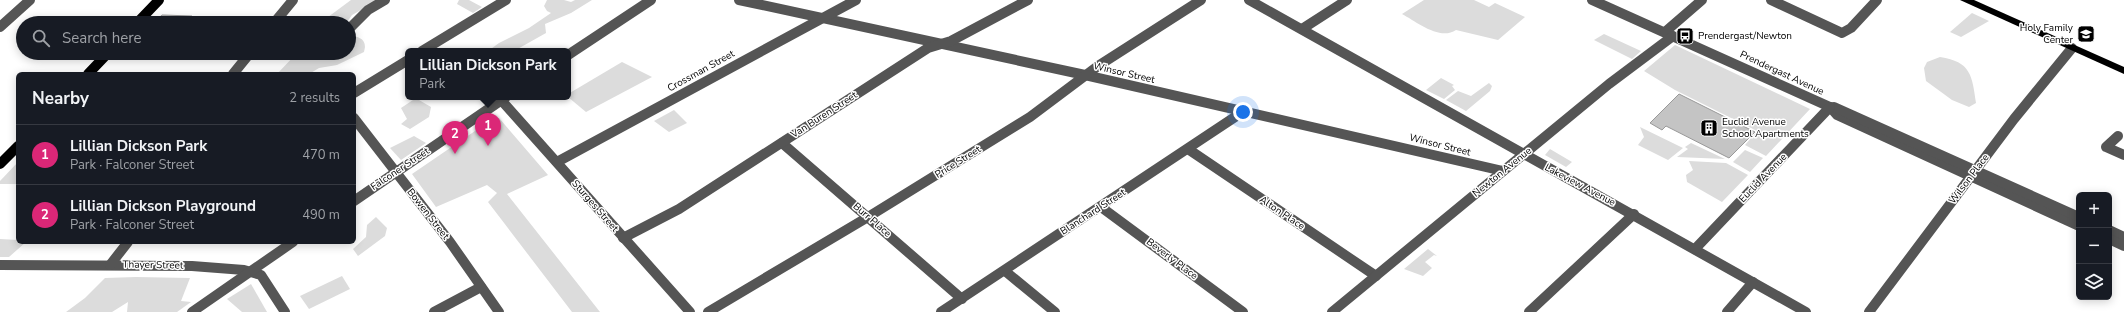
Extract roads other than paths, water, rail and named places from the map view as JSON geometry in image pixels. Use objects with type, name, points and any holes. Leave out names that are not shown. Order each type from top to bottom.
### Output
[{"type":"highway","points":[[1965,0],[2124,71]]},
{"type":"main road","points":[[144,16],[159,0]]},
{"type":"main road","points":[[90,72],[101,60]]},
{"type":"main road","points":[[0,164],[16,148]]},
{"type":"street","points":[[0,27],[30,0]]},
{"type":"street","points":[[280,16],[293,0]]},
{"type":"street","points":[[356,23],[368,10],[385,0]]},
{"type":"street","points":[[427,48],[506,0]]},
{"type":"street","points":[[571,53],[651,0]]},
{"type":"street","name":"Winsor Street","points":[[739,0],[1085,75],[1503,171]]},
{"type":"street","name":"Crossman Street","points":[[557,162],[605,138],[820,18],[856,0]]},
{"type":"street","name":"Van Buren Street","points":[[623,238],[679,209],[928,48],[951,41],[1028,0]]},
{"type":"street","name":"Price Street","points":[[708,312],[868,217],[1030,117],[1085,75],[1201,0]]},
{"type":"street","name":"Lakeview Avenue","points":[[1249,0],[1527,152],[1806,312]]},
{"type":"street","points":[[1302,29],[1347,0]]},
{"type":"street","name":"Prendergast Avenue","points":[[1592,0],[1830,107],[1837,115],[1973,173]]},
{"type":"street","name":"Newton Avenue","points":[[1332,312],[1609,84],[1630,67],[1638,64],[1702,0]]},
{"type":"street","points":[[1771,0],[1842,33],[1850,28],[1877,0]]},
{"type":"street","name":"Wilson Place","points":[[1869,312],[2014,119],[2072,48]]},
{"type":"street","points":[[235,72],[244,60]]},
{"type":"street","points":[[356,92],[405,62]]},
{"type":"street","name":"Falconer Street","points":[[356,199],[503,100]]},
{"type":"street","name":"Sturges Street","points":[[505,100],[623,238],[690,312]]},
{"type":"street","name":"Euclid Avenue","points":[[1695,249],[1830,107]]},
{"type":"street","name":"Blanchard Street","points":[[941,312],[1244,111]]},
{"type":"street","name":"Bowen Street","points":[[356,121],[450,242],[499,312]]},
{"type":"street","points":[[2118,136],[2106,147],[2124,155]]},
{"type":"street","name":"Burr Place","points":[[782,143],[962,299]]},
{"type":"street","name":"Alton Place","points":[[1188,149],[1376,276]]},
{"type":"street","points":[[1973,173],[2076,216]]},
{"type":"street","points":[[1973,173],[2076,224]]},
{"type":"street","name":"Beverly Place","points":[[1101,207],[1243,312]]},
{"type":"street","points":[[1529,312],[1634,214]]},
{"type":"street","points":[[2112,231],[2124,237]]},
{"type":"street","points":[[2112,240],[2124,246]]},
{"type":"street","points":[[110,265],[126,244]]},
{"type":"street","points":[[192,312],[290,244]]},
{"type":"street","name":"Thayer Street","points":[[0,265],[192,266],[251,271]]},
{"type":"street","points":[[1005,270],[1055,312]]},
{"type":"street","points":[[251,271],[261,275],[285,312]]},
{"type":"street","points":[[1727,312],[1753,282]]},
{"type":"street","points":[[434,312],[481,288]]},
{"type":"place","name":"Holy Family Center","points":[[2086,34]]},
{"type":"place","name":"Prendergast/Newton","points":[[1685,36]]},
{"type":"place","name":"Euclid Avenue School Apartments","points":[[1709,128]]},
{"type":"place","name":"Lillian Dickson Park","points":[[488,146]]},
{"type":"place","name":"Lillian Dickson Playground","points":[[455,154]]}]
